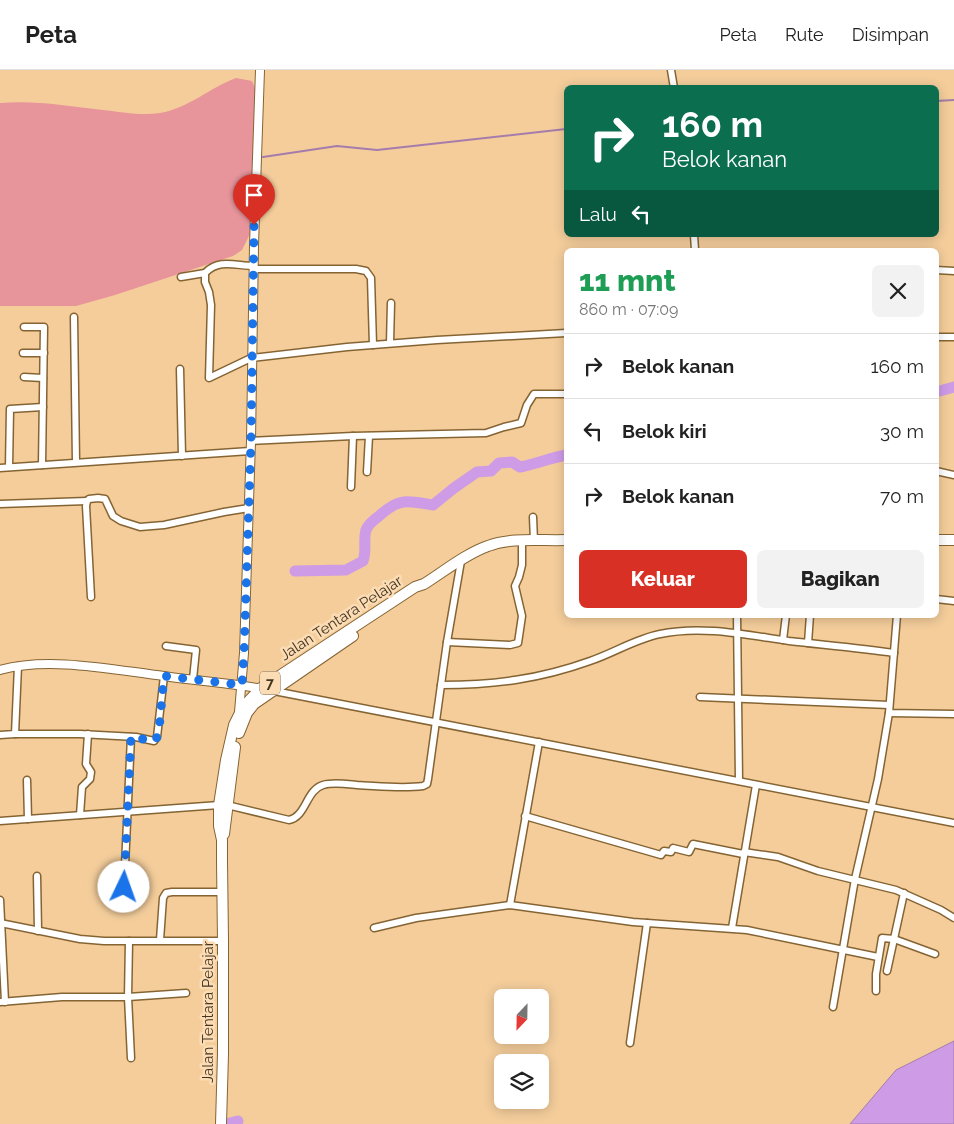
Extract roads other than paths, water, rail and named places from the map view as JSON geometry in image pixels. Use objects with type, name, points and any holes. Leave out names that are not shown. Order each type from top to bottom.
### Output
[{"type":"highway","name":"Jalan Tentara Pelajar","points":[[221,1120],[223,941],[222,840],[219,826],[223,805],[226,760],[231,735],[246,702],[261,688],[415,587],[424,584],[487,546],[511,541],[564,540]]},
{"type":"highway","points":[[939,540],[954,540]]},
{"type":"highway","name":"Jalan Tentara Pelajar","points":[[241,716],[273,690],[418,592],[424,584]]},
{"type":"street","points":[[241,716],[251,441],[251,358],[260,70]]},
{"type":"street","points":[[671,70],[674,85]]},
{"type":"street","points":[[181,277],[205,273],[210,268],[220,264],[356,269],[366,271],[371,278],[373,345]]},
{"type":"street","points":[[939,270],[954,271]]},
{"type":"street","points":[[205,273],[205,282],[211,305],[208,377],[210,378]]},
{"type":"street","points":[[390,343],[391,303]]},
{"type":"street","points":[[74,317],[76,462]]},
{"type":"street","points":[[24,327],[44,327],[42,465]]},
{"type":"street","points":[[202,381],[251,358],[390,343],[564,333]]},
{"type":"street","points":[[939,337],[954,337]]},
{"type":"street","points":[[23,353],[44,353]]},
{"type":"street","points":[[180,369],[182,456]]},
{"type":"street","points":[[24,377],[43,378]]},
{"type":"street","points":[[251,441],[353,436],[486,433],[521,423],[532,395],[564,394]]},
{"type":"street","points":[[9,467],[10,409],[43,407]]},
{"type":"street","points":[[351,487],[353,436]]},
{"type":"street","points":[[367,472],[369,436]]},
{"type":"street","points":[[0,468],[250,451]]},
{"type":"street","points":[[939,472],[954,475]]},
{"type":"street","points":[[0,504],[105,499],[113,516],[121,521],[140,527],[164,525],[248,508]]},
{"type":"street","points":[[87,501],[91,597]]},
{"type":"street","points":[[533,517],[534,541]]},
{"type":"street","points":[[447,642],[510,645],[518,643],[522,616],[515,586],[520,577],[522,565],[522,541]]},
{"type":"street","points":[[0,821],[223,805],[289,820],[298,816],[319,786],[325,784],[394,787],[423,786],[427,784],[447,642],[461,561]]},
{"type":"street","points":[[939,599],[954,601]]},
{"type":"street","points":[[737,618],[739,781]]},
{"type":"street","points":[[783,640],[786,618]]},
{"type":"street","points":[[808,643],[810,618]]},
{"type":"street","points":[[834,1007],[842,949],[872,806],[888,713],[897,618]]},
{"type":"street","points":[[441,685],[477,685],[529,679],[578,666],[638,640],[662,634],[706,631],[894,653]]},
{"type":"street","points":[[166,646],[196,650],[193,679]]},
{"type":"street","points":[[0,670],[18,666],[48,664],[136,671],[261,688],[954,823]]},
{"type":"street","points":[[15,734],[18,666]]},
{"type":"street","points":[[0,735],[88,734],[131,737],[154,741],[159,730],[164,676]]},
{"type":"street","points":[[700,697],[889,705]]},
{"type":"street","points":[[888,713],[954,714]]},
{"type":"street","points":[[80,815],[82,787],[90,779],[91,772],[86,764],[88,734]]},
{"type":"street","points":[[124,887],[131,737]]},
{"type":"street","points":[[510,905],[539,742]]},
{"type":"street","points":[[27,780],[28,819]]},
{"type":"street","points":[[732,928],[756,785]]},
{"type":"street","points":[[525,816],[661,855],[664,851],[671,852],[673,848],[688,852],[693,844],[778,857],[818,871],[904,893],[954,918]]},
{"type":"street","points":[[37,876],[38,931]]},
{"type":"street","points":[[160,940],[163,898],[166,894],[172,892],[222,892]]},
{"type":"street","points":[[888,971],[904,893]]},
{"type":"street","points":[[0,900],[3,1002],[62,997],[128,997],[186,993]]},
{"type":"street","points":[[374,928],[416,918],[510,905],[647,923],[732,928],[878,957]]},
{"type":"street","points":[[1,923],[80,939],[223,941]]},
{"type":"street","points":[[630,1044],[647,923]]},
{"type":"street","points":[[876,991],[878,957],[882,938],[894,939],[935,954]]},
{"type":"street","points":[[129,941],[130,1058]]},
{"type":"waterway","points":[[939,101],[954,100]]},
{"type":"waterway","points":[[263,157],[337,146],[377,150],[564,129]]},
{"type":"waterway","points":[[939,391],[954,387]]},
{"type":"waterway","points":[[295,571],[346,570],[363,561],[367,528],[371,522],[398,503],[410,502],[433,505],[477,472],[491,471],[499,463],[512,462],[520,467],[564,456]]},
{"type":"waterway","points":[[226,1124],[238,1121]]}]
